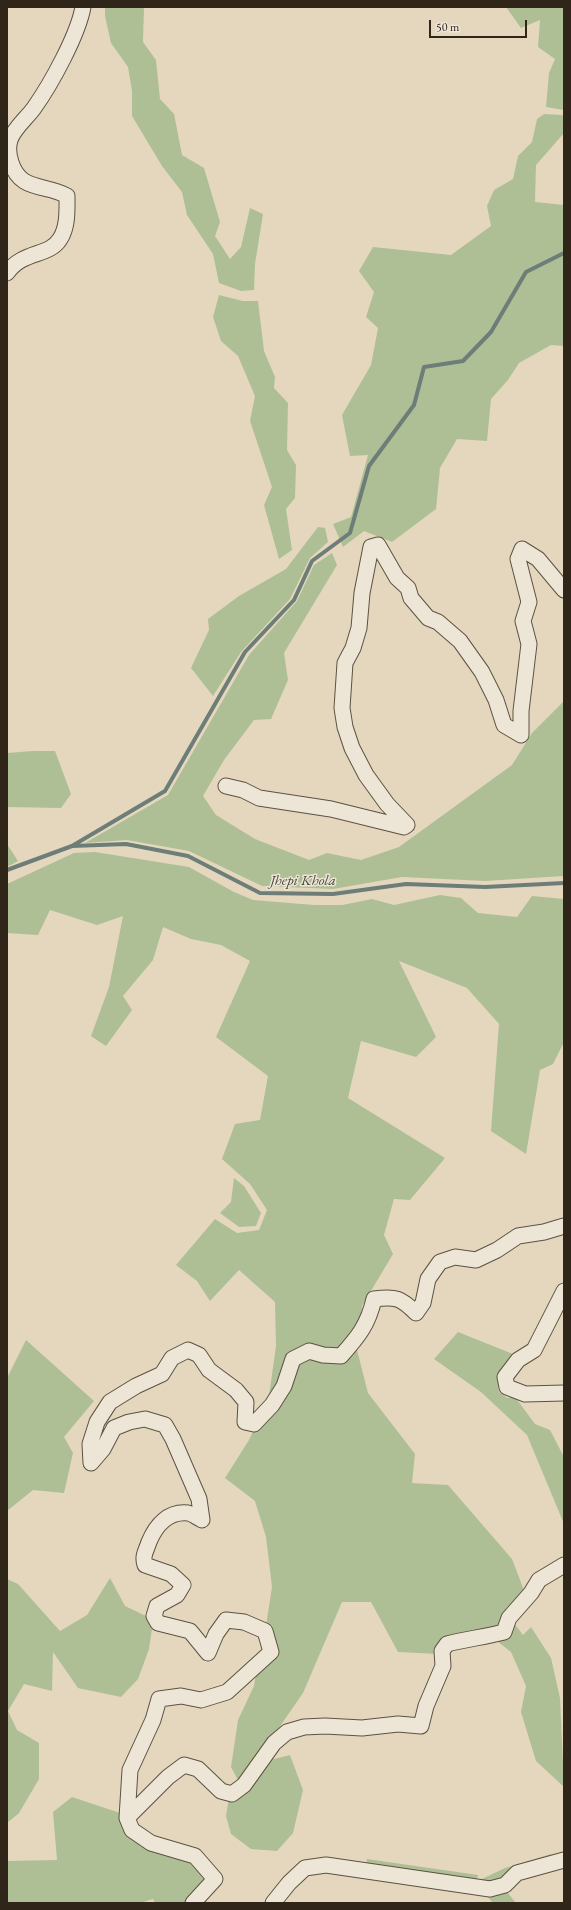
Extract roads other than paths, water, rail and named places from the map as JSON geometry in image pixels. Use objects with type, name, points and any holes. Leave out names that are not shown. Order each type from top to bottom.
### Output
[{"type":"street","points":[[7,272],[12,265],[21,258],[51,248],[60,239],[65,226],[67,196],[60,192],[24,181],[9,159],[8,150],[10,138],[41,97],[52,77],[80,23],[83,7]]},
{"type":"street","points":[[226,786],[243,790],[259,798],[331,809],[404,827],[407,826],[387,804],[366,775],[352,748],[345,727],[342,708],[346,663],[353,648],[359,628],[362,593],[371,547],[378,545],[397,578],[408,588],[411,598],[428,618],[438,622],[460,641],[482,672],[496,700],[504,725],[521,735],[521,711],[529,644],[523,621],[529,602],[518,559],[522,549],[538,560],[564,590]]},
{"type":"street","points":[[193,1903],[215,1879],[195,1856],[151,1843],[132,1830],[127,1818],[130,1770],[153,1720],[159,1699],[181,1696],[201,1700],[227,1692],[271,1652],[265,1631],[244,1622],[226,1620],[216,1634],[208,1654],[190,1631],[158,1623],[154,1616],[157,1606],[177,1595],[182,1585],[171,1574],[145,1565],[143,1558],[152,1536],[161,1521],[174,1515],[189,1513],[202,1520],[199,1499],[173,1439],[165,1425],[145,1419],[129,1422],[114,1428],[103,1449],[91,1463],[90,1444],[97,1422],[110,1402],[136,1386],[162,1374],[172,1358],[188,1350],[199,1355],[209,1370],[236,1390],[246,1402],[245,1422],[254,1424],[272,1405],[284,1386],[293,1359],[308,1350],[323,1355],[341,1356],[360,1335],[370,1316],[374,1299],[386,1298],[404,1301],[416,1313],[423,1303],[428,1279],[440,1262],[455,1257],[476,1260],[518,1236],[544,1232],[564,1226]]},
{"type":"street","points":[[564,1291],[534,1350],[518,1360],[505,1376],[507,1387],[525,1394],[564,1393]]},
{"type":"street","points":[[127,1818],[168,1778],[184,1765],[198,1770],[222,1791],[232,1794],[244,1785],[274,1743],[287,1732],[304,1727],[325,1726],[362,1728],[398,1724],[421,1726],[426,1706],[443,1666],[442,1651],[447,1644],[462,1640],[488,1637],[504,1632],[508,1618],[531,1593],[539,1580],[564,1565]]},
{"type":"street","points":[[273,1903],[289,1883],[305,1868],[326,1865],[490,1889],[505,1885],[517,1873],[564,1860]]},
{"type":"street","points":[[284,1903],[289,1883]]},
{"type":"waterway","points":[[72,846],[165,791],[245,652],[294,600],[312,561],[350,533],[369,466],[414,405],[424,367],[463,361],[491,332],[526,272],[564,253]]},
{"type":"waterway","name":"Jhepi Khola","points":[[7,870],[72,846],[126,844],[188,856],[260,893],[333,894],[406,884],[485,887],[564,883]]}]
